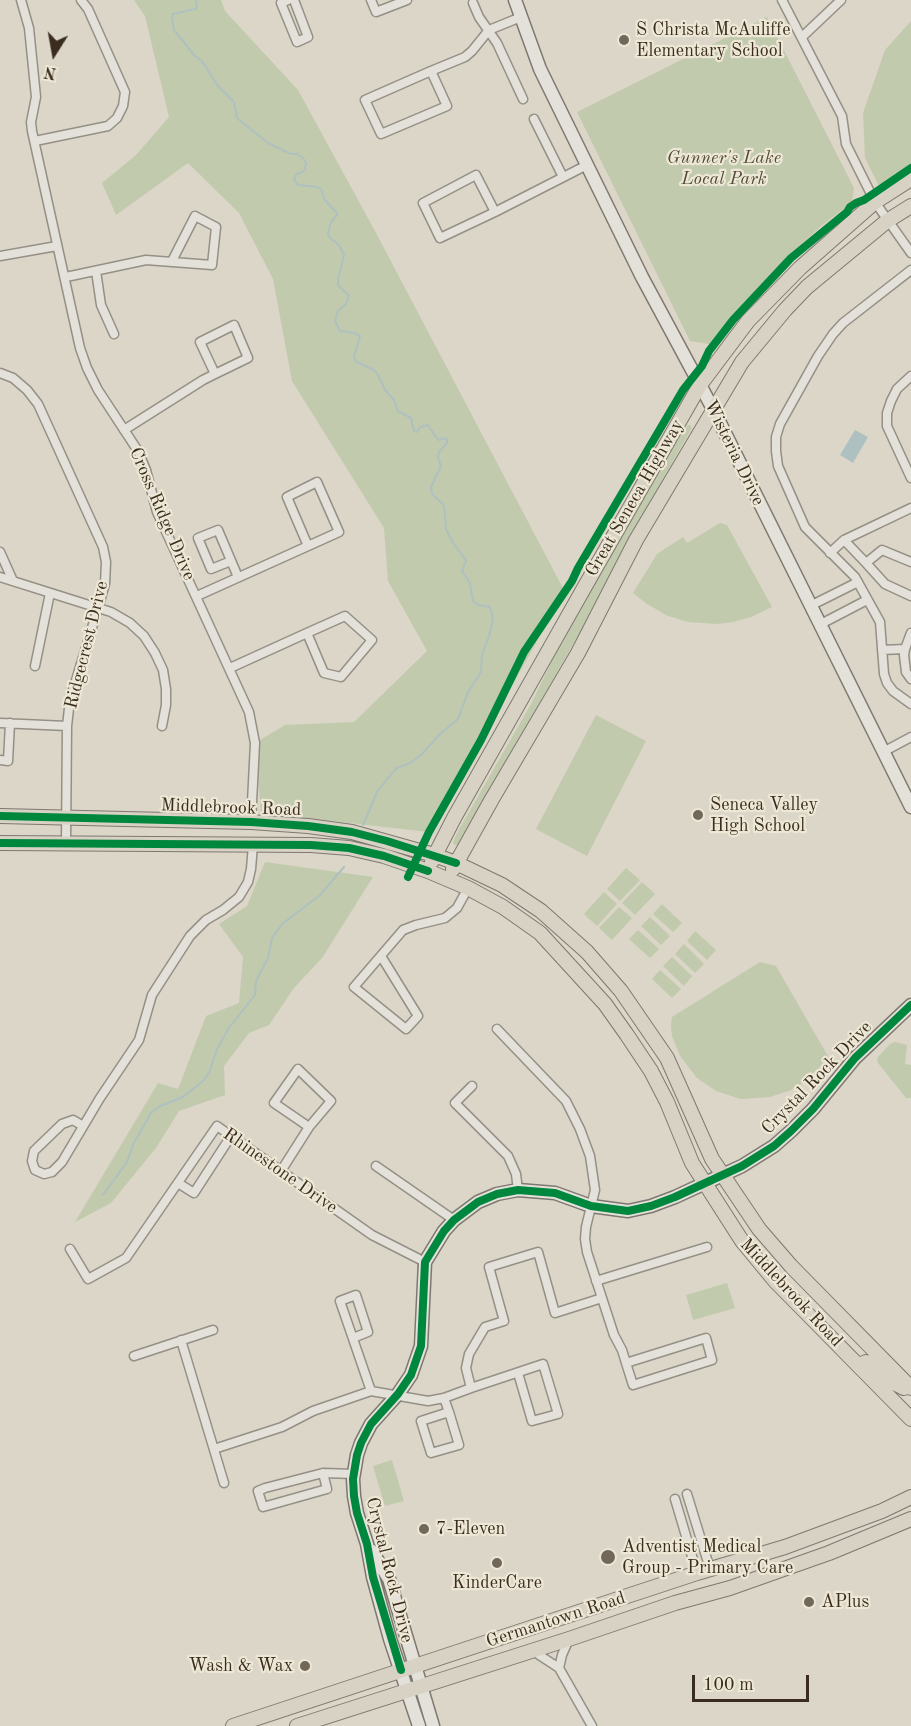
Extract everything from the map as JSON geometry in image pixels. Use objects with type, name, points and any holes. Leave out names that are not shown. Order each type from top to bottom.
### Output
[{"type":"main road","name":"Great Seneca Highway","points":[[428,871],[434,855],[700,385],[748,321],[800,268],[874,202],[911,179]]},
{"type":"main road","name":"Great Seneca Highway","points":[[448,879],[572,663],[636,540],[742,362],[807,287],[887,221],[911,206]]},
{"type":"main road","name":"Middlebrook Road","points":[[0,816],[251,822],[352,832],[434,855],[502,885],[541,911],[587,952],[621,991],[667,1058],[712,1159],[759,1229],[791,1266],[911,1390]]},
{"type":"main road","name":"Middlebrook Road","points":[[0,843],[310,845],[349,848],[384,856],[428,871],[468,888],[503,907],[540,933],[605,1004],[651,1071],[667,1102],[692,1163],[742,1241],[775,1281],[911,1419]]},
{"type":"main road","points":[[859,1365],[866,1362],[871,1364],[894,1383],[911,1390]]},
{"type":"main road","name":"Germantown Road","points":[[233,1726],[804,1540],[882,1511],[911,1497]]},
{"type":"main road","name":"Germantown Road","points":[[297,1726],[675,1603],[730,1588],[829,1553],[911,1519]]},
{"type":"street","name":"Cross Ridge Drive","points":[[21,0],[29,28],[36,97],[31,122],[80,348],[98,390],[138,451],[146,470],[157,512],[249,712],[255,743],[251,822]]},
{"type":"street","points":[[35,141],[108,126],[117,118],[123,106],[125,92],[88,9],[81,0]]},
{"type":"street","points":[[288,0],[282,3],[297,42],[308,37],[294,0]]},
{"type":"street","points":[[371,0],[376,12],[406,0]]},
{"type":"street","name":"Wisteria Drive","points":[[514,0],[540,69],[586,165],[642,277],[713,409],[911,807]]},
{"type":"street","points":[[801,37],[841,0]]},
{"type":"street","points":[[784,1],[842,116],[846,144],[874,202],[911,253]]},
{"type":"street","points":[[473,3],[479,17],[497,44],[523,99]]},
{"type":"street","points":[[431,71],[447,106],[381,134],[365,100],[431,71],[465,57],[489,30],[521,17]]},
{"type":"street","points":[[534,119],[563,177]]},
{"type":"street","points":[[495,212],[476,175],[423,203],[440,238],[495,212],[586,165]]},
{"type":"street","points":[[66,277],[146,260],[212,265],[216,227],[195,216],[172,261]]},
{"type":"street","points":[[0,256],[57,246]]},
{"type":"street","points":[[911,270],[843,323],[833,334],[780,424],[776,437],[778,465],[805,527],[847,567],[858,582],[880,622],[884,674],[887,683],[893,691],[911,704]]},
{"type":"street","points":[[96,271],[101,305],[114,334]]},
{"type":"street","points":[[124,430],[203,380],[249,358],[234,325],[200,342],[215,374]]},
{"type":"street","name":"Ridgecrest Drive","points":[[0,373],[13,378],[38,404],[103,547],[106,562],[105,584],[70,700],[67,726],[66,842]]},
{"type":"street","points":[[911,376],[897,389],[891,401],[887,413],[887,426],[911,478]]},
{"type":"street","points":[[197,596],[308,546],[339,531],[317,482],[286,496],[308,546]]},
{"type":"street","points":[[830,553],[844,540],[911,508]]},
{"type":"street","points":[[231,561],[211,569],[198,538],[218,530],[238,577]]},
{"type":"street","points":[[844,540],[885,584],[911,596]]},
{"type":"street","points":[[866,563],[882,550],[911,562]]},
{"type":"street","points":[[0,552],[13,581]]},
{"type":"street","points":[[0,577],[111,612],[130,623],[144,636],[163,670],[166,705],[162,726]]},
{"type":"street","points":[[810,606],[858,582]]},
{"type":"street","points":[[35,666],[50,593]]},
{"type":"street","points":[[819,625],[867,600]]},
{"type":"street","points":[[230,668],[307,633],[345,616],[372,640],[341,677],[324,673],[307,633]]},
{"type":"street","points":[[911,633],[905,649],[904,664],[911,679]]},
{"type":"street","points":[[882,650],[905,649]]},
{"type":"street","points":[[0,760],[8,761],[5,723],[67,726]]},
{"type":"street","points":[[883,752],[911,737]]},
{"type":"street","points":[[83,1126],[72,1120],[62,1124],[34,1151],[32,1161],[35,1170],[44,1174],[52,1172],[62,1162],[139,1040],[152,995],[190,936],[239,897],[248,882],[253,845]]},
{"type":"street","points":[[381,956],[418,1016],[406,1029],[354,987],[403,930],[445,918],[457,908],[468,888]]},
{"type":"street","name":"Crystal Rock Drive","points":[[433,1726],[414,1688],[401,1670],[373,1577],[354,1496],[354,1474],[359,1449],[371,1424],[398,1394],[411,1375],[421,1346],[424,1262],[444,1231],[454,1220],[478,1202],[497,1194],[518,1190],[555,1193],[591,1206],[628,1211],[659,1203],[742,1166],[774,1146],[813,1109],[855,1058],[911,1005]]},
{"type":"street","points":[[497,1029],[566,1101],[580,1129],[590,1156],[595,1190],[585,1239],[614,1335],[622,1350],[626,1363],[633,1385],[712,1360],[706,1338],[626,1363]]},
{"type":"street","points":[[281,1171],[309,1127],[331,1101],[298,1069],[274,1103],[309,1127]]},
{"type":"street","points":[[471,1086],[455,1103],[508,1156],[516,1174],[518,1190]]},
{"type":"street","name":"Rhinestone Drive","points":[[70,1249],[88,1279],[126,1258],[217,1126],[372,1235],[424,1262]]},
{"type":"street","points":[[178,1183],[194,1193],[231,1136]]},
{"type":"street","points":[[376,1166],[454,1220]]},
{"type":"street","points":[[597,1281],[707,1246]]},
{"type":"street","points":[[471,1388],[466,1368],[469,1354],[485,1327],[504,1321],[489,1267],[538,1252],[555,1313],[602,1298]]},
{"type":"street","points":[[353,1338],[368,1332],[356,1295],[340,1301],[371,1391]]},
{"type":"street","points":[[134,1356],[213,1330]]},
{"type":"street","points":[[181,1340],[224,1483]]},
{"type":"street","points":[[214,1449],[282,1427],[313,1411],[371,1391],[428,1401],[444,1398],[518,1372],[543,1365],[558,1414],[532,1421],[518,1372]]},
{"type":"street","points":[[444,1398],[459,1445],[431,1453],[421,1421],[448,1412]]},
{"type":"street","name":"Crystal Rock Drive","points":[[323,1473],[327,1489],[263,1507],[258,1491],[265,1488],[323,1473],[354,1474]]},
{"type":"street","points":[[687,1494],[704,1571]]},
{"type":"street","points":[[675,1499],[704,1571]]},
{"type":"street","name":"Crystal Rock Drive","points":[[367,1544],[389,1579],[414,1666],[414,1688],[419,1726]]},
{"type":"street","points":[[559,1668],[569,1639]]},
{"type":"street","points":[[533,1651],[559,1668],[592,1726]]},
{"type":"green space","points":[[134,0],[221,0],[225,11],[298,90],[565,592],[429,832],[261,813],[255,743],[285,725],[354,722],[427,651],[388,581],[384,528],[292,381],[273,279],[239,213],[188,163],[116,215],[102,183],[136,155],[169,117],[145,16]]},
{"type":"green space","name":"Gunner's Lake Local Park","points":[[767,17],[854,188],[852,202],[820,227],[782,262],[709,344],[690,341],[577,112]]},
{"type":"green space","points":[[911,21],[911,168],[880,188],[865,158],[863,113],[885,50]]},
{"type":"green space","points":[[688,425],[692,428],[644,512],[622,559],[461,840],[458,845],[454,845],[457,833],[531,704],[563,638]]},
{"type":"green space","points":[[720,523],[727,525],[772,607],[733,622],[718,624],[688,622],[668,616],[633,593],[657,554],[683,537],[687,543]]},
{"type":"green space","points":[[596,715],[646,741],[587,856],[536,829]]},
{"type":"green space","points":[[265,862],[373,877],[322,958],[294,988],[269,1025],[249,1033],[224,1066],[225,1095],[179,1111],[156,1148],[111,1203],[75,1222],[158,1083],[178,1089],[206,1016],[239,1003],[243,957],[219,924],[247,906]]},
{"type":"green space","points":[[626,868],[640,880],[620,901],[607,889]]},
{"type":"green space","points":[[642,882],[655,894],[635,915],[622,903]]},
{"type":"green space","points":[[604,892],[617,904],[597,926],[584,914]]},
{"type":"green space","points":[[662,904],[682,923],[673,932],[653,914]]},
{"type":"green space","points":[[619,907],[632,918],[612,940],[599,928]]},
{"type":"green space","points":[[650,917],[670,936],[661,945],[641,926]]},
{"type":"green space","points":[[638,930],[659,949],[650,958],[629,939]]},
{"type":"green space","points":[[695,931],[716,950],[707,960],[687,941]]},
{"type":"green space","points":[[684,944],[704,964],[695,973],[675,954]]},
{"type":"green space","points":[[672,957],[692,976],[684,986],[663,966]]},
{"type":"green space","points":[[760,962],[776,966],[829,1058],[803,1083],[791,1090],[770,1097],[741,1099],[716,1091],[697,1078],[680,1056],[672,1036],[672,1017]]},
{"type":"green space","points":[[660,970],[681,989],[672,998],[652,979]]},
{"type":"green space","points":[[895,1042],[907,1045],[905,1064],[911,1065],[911,1098],[906,1098],[878,1063],[877,1058],[890,1044]]},
{"type":"green space","points":[[727,1283],[735,1308],[693,1320],[686,1295]]},
{"type":"green space","points":[[392,1460],[404,1501],[385,1506],[373,1466]]},
{"type":"shaded area","points":[[855,430],[868,437],[853,463],[840,455]]},
{"type":"waterway","points":[[196,0],[197,8],[173,14],[174,30],[195,56],[202,61],[217,85],[234,102],[237,118],[268,143],[303,158],[306,163],[305,169],[296,174],[294,180],[298,185],[321,189],[325,200],[337,213],[328,233],[329,237],[339,245],[344,255],[338,285],[349,296],[346,304],[338,311],[335,321],[340,331],[360,336],[354,356],[355,361],[377,373],[385,390],[394,400],[398,411],[411,418],[414,431],[417,432],[420,427],[428,425],[438,440],[446,438],[447,440],[439,452],[438,458],[441,466],[431,487],[432,494],[444,505],[446,529],[466,560],[462,571],[470,583],[473,601],[478,605],[490,607],[492,614],[489,636],[482,655],[481,672],[468,692],[458,719],[440,734],[421,755],[393,772],[377,792],[363,825]]},
{"type":"waterway","points":[[103,1195],[127,1162],[134,1143],[151,1113],[160,1106],[183,1097],[203,1081],[209,1073],[217,1049],[228,1029],[255,995],[256,981],[268,958],[272,938],[282,924],[320,895],[344,867]]},
{"type":"cycle path","points":[[408,877],[429,832],[481,740],[524,652],[572,581],[683,390],[702,366],[709,351],[733,320],[791,258],[847,212],[850,207],[911,168]]},
{"type":"cycle path","points":[[0,816],[251,822],[308,826],[352,832],[456,863]]},
{"type":"cycle path","points":[[0,843],[311,845],[349,848],[384,856],[428,871]]},
{"type":"cycle path","points":[[401,1670],[373,1577],[367,1544],[357,1513],[353,1479],[357,1455],[371,1424],[398,1394],[411,1375],[421,1346],[425,1262],[444,1231],[454,1220],[478,1202],[497,1194],[518,1190],[555,1193],[591,1206],[628,1211],[675,1197],[742,1166],[774,1146],[791,1131],[813,1109],[855,1058],[911,1005]]},
{"type":"place","name":"S Christa McAuliffe Elementary School","points":[[624,40]]},
{"type":"place","name":"Seneca Valley High School","points":[[698,815]]},
{"type":"place","name":"7-Eleven","points":[[424,1529]]},
{"type":"place","name":"Adventist Medical Group - Primary Care","points":[[608,1557]]},
{"type":"place","name":"KinderCare","points":[[497,1563]]},
{"type":"place","name":"APlus","points":[[809,1602]]},
{"type":"place","name":"Wash & Wax","points":[[305,1666]]}]
